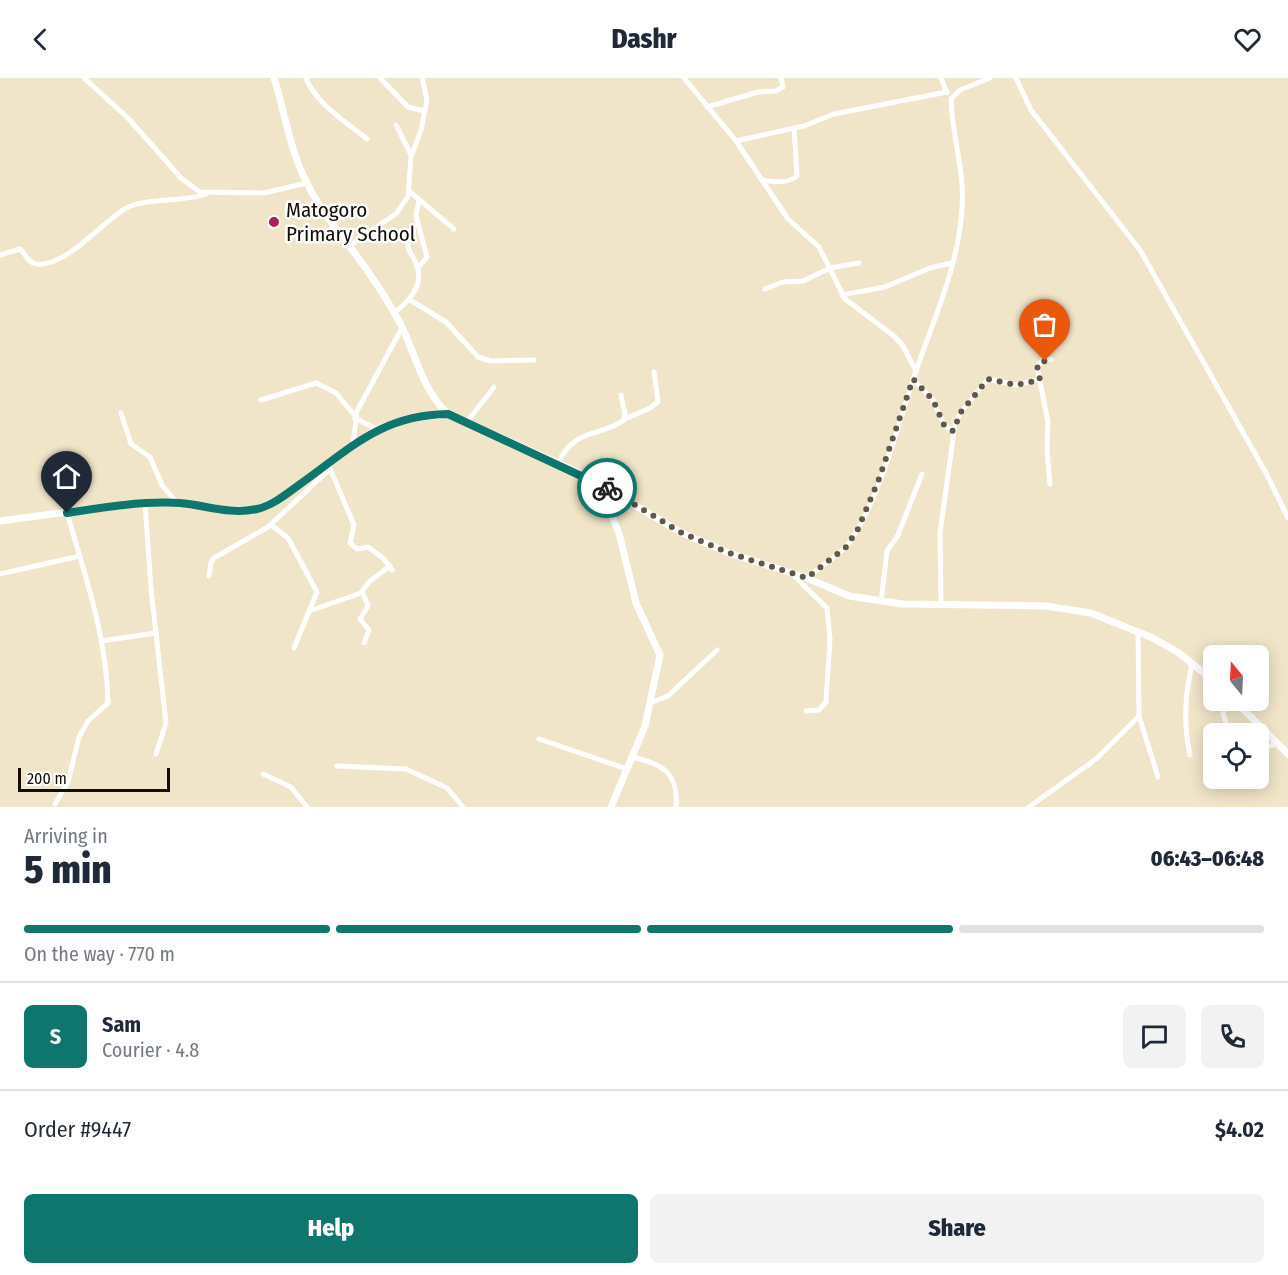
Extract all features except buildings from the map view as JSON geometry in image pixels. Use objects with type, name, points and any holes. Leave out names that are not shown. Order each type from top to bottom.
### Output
[{"type":"street","points":[[84,78],[128,118],[182,179],[191,187],[207,193]]},
{"type":"street","points":[[274,78],[297,161],[306,183],[394,313],[430,391],[448,414]]},
{"type":"street","points":[[306,78],[310,88],[323,103],[367,139]]},
{"type":"street","points":[[380,78],[408,107],[424,111]]},
{"type":"street","points":[[349,246],[397,213],[409,191],[412,155],[422,128],[427,96],[422,78]]},
{"type":"street","points":[[684,78],[736,141],[794,226],[819,247],[842,295],[853,306],[894,336],[903,346],[916,371]]},
{"type":"street","points":[[707,107],[758,92],[776,91],[783,87],[781,78]]},
{"type":"street","points":[[807,578],[846,547],[858,529],[879,479],[913,379],[938,315],[952,263],[962,209],[962,184],[951,99],[941,78]]},
{"type":"street","points":[[951,99],[960,90],[990,78]]},
{"type":"street","points":[[1016,78],[1031,110],[1140,250],[1266,473],[1288,518]]},
{"type":"street","points":[[736,141],[794,128],[834,114],[947,92]]},
{"type":"street","points":[[396,125],[412,155]]},
{"type":"street","points":[[762,180],[775,182],[790,180],[797,176],[794,128]]},
{"type":"street","points":[[0,255],[20,249],[29,261],[44,263],[69,253],[132,205],[207,193],[281,191],[306,183]]},
{"type":"street","points":[[409,191],[454,229]]},
{"type":"street","points":[[418,268],[427,256],[416,216],[419,200]]},
{"type":"street","points":[[394,313],[410,300],[418,285],[418,268],[407,249],[409,240]]},
{"type":"street","points":[[765,289],[783,282],[803,281],[830,268],[859,263]]},
{"type":"street","points":[[842,295],[885,287],[930,268],[952,263]]},
{"type":"street","points":[[410,300],[446,322],[478,357],[491,361],[534,360]]},
{"type":"street","points":[[353,445],[356,418],[363,398],[402,328]]},
{"type":"street","points":[[1050,484],[1047,450],[1048,422],[1037,365],[1051,359]]},
{"type":"street","points":[[558,463],[566,447],[574,440],[610,429],[625,418],[658,402],[654,372]]},
{"type":"street","points":[[913,379],[933,400],[944,425],[953,431]]},
{"type":"street","points":[[941,603],[940,533],[953,431],[961,412],[988,379],[1016,385],[1040,380]]},
{"type":"street","points":[[261,400],[316,383],[336,393],[356,418],[377,429]]},
{"type":"street","points":[[467,422],[494,387]]},
{"type":"street","points":[[621,395],[625,418]]},
{"type":"street","points":[[121,413],[131,444],[150,457],[165,489],[177,503]]},
{"type":"street","points":[[209,576],[209,568],[214,558],[271,525],[353,445],[377,429],[423,416],[448,414],[558,463],[603,486],[682,533],[729,553],[807,578],[849,596],[882,602],[1046,606],[1081,611],[1107,617],[1138,631],[1179,653],[1203,672]]},
{"type":"street","points":[[0,521],[146,503],[177,503],[230,510],[257,509],[279,499],[329,467]]},
{"type":"street","points":[[312,610],[362,593],[370,581],[391,568],[368,547],[357,549],[350,543],[354,525],[329,467]]},
{"type":"street","points":[[882,602],[887,551],[898,535],[922,474]]},
{"type":"street","points":[[603,486],[605,501],[622,541],[636,603],[660,655],[645,726],[611,807]]},
{"type":"street","points":[[146,503],[156,633],[166,723],[156,754]]},
{"type":"street","points":[[55,804],[68,782],[76,743],[85,724],[108,704],[108,679],[101,641],[67,513]]},
{"type":"street","points":[[271,525],[288,538],[315,585],[316,599],[294,648]]},
{"type":"street","points":[[0,574],[80,556]]},
{"type":"street","points":[[792,574],[825,604],[829,622],[826,702],[819,710],[806,711]]},
{"type":"street","points":[[362,593],[368,606],[360,619],[369,630],[364,644]]},
{"type":"street","points":[[1138,631],[1139,716],[1158,777]]},
{"type":"street","points":[[101,641],[156,633]]},
{"type":"street","points":[[650,703],[669,695],[717,650]]},
{"type":"street","points":[[1190,755],[1184,715],[1185,694],[1192,664]]},
{"type":"street","points":[[1245,711],[1287,751]]},
{"type":"street","points":[[1029,807],[1096,759],[1139,716]]},
{"type":"street","points":[[539,739],[627,769]]},
{"type":"street","points":[[1269,746],[1277,743]]},
{"type":"street","points":[[632,757],[651,762],[667,771],[676,786],[676,807]]},
{"type":"street","points":[[337,766],[357,765],[411,771],[447,788],[463,807]]},
{"type":"street","points":[[262,774],[291,787],[307,807]]},
{"type":"way so far","points":[[607,488],[682,533],[729,553],[807,578],[846,547],[858,529],[879,479],[913,379],[933,400],[942,415],[944,425],[953,431],[961,412],[984,382],[993,379],[1009,385],[1023,385],[1040,380],[1037,365],[1045,361]]},
{"type":"place","name":"Matogoro Primary School","points":[[274,222]]},
{"type":"route","points":[[67,513],[146,503],[174,505],[177,503],[230,510],[257,509],[279,499],[375,430],[387,424],[433,414],[448,414],[558,463],[607,488]]}]
